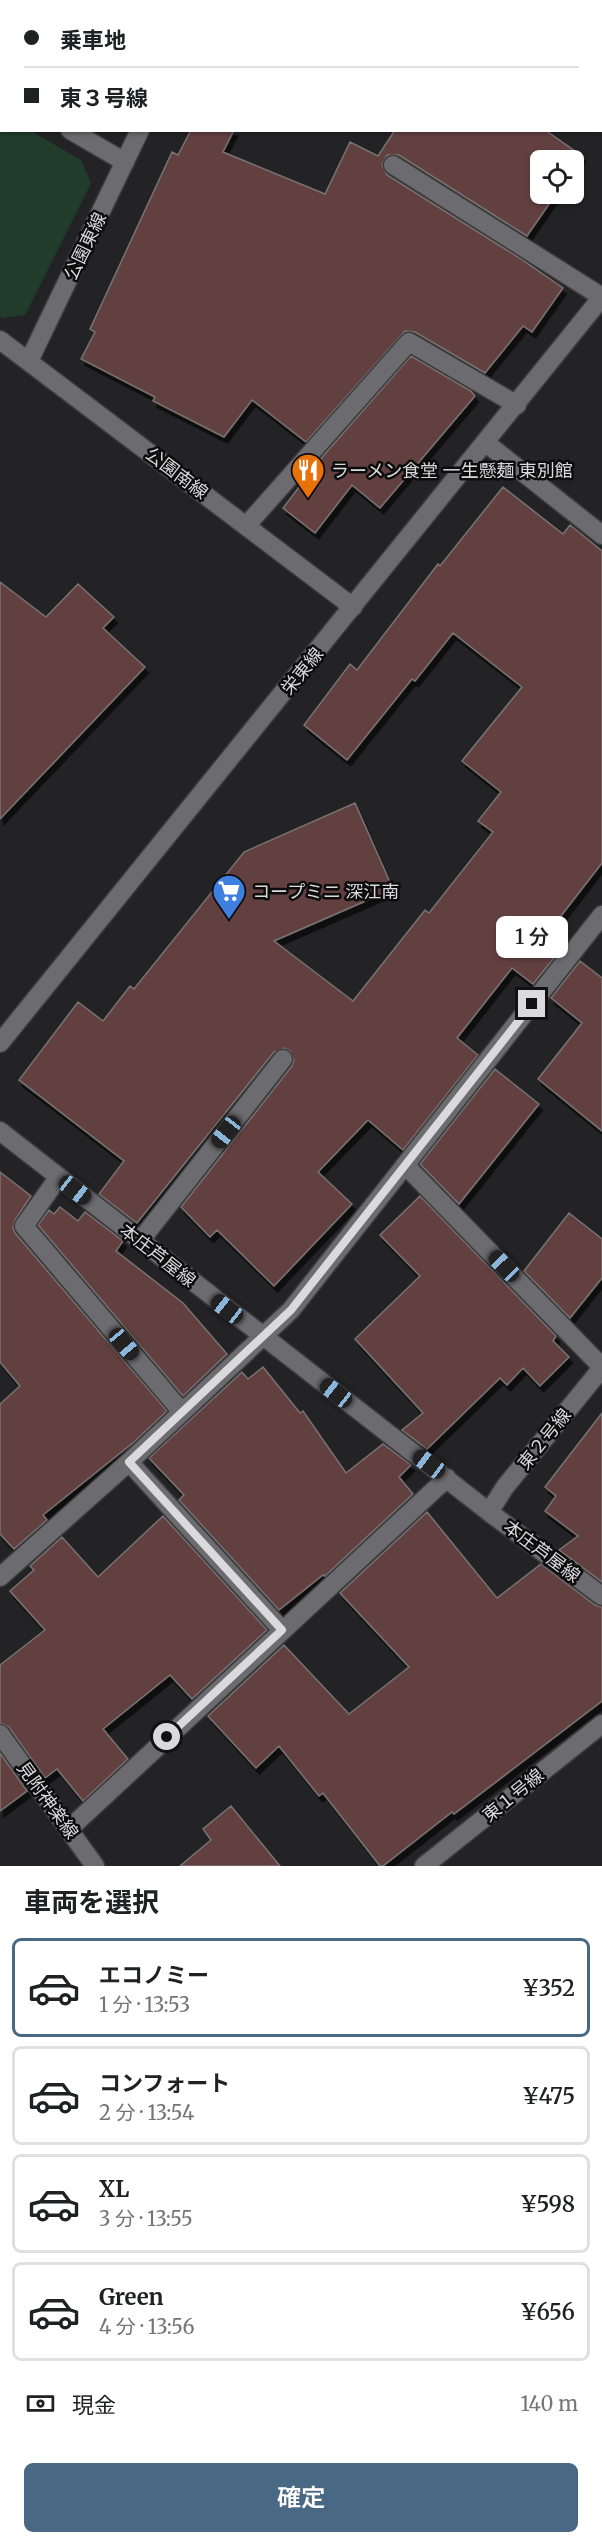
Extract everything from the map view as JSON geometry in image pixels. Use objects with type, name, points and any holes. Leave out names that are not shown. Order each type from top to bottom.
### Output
[{"type":"street","points":[[73,132],[125,162]]},
{"type":"street","name":"公園東線","points":[[29,361],[139,132]]},
{"type":"street","points":[[393,165],[602,297]]},
{"type":"street","name":"栄東線","points":[[0,1043],[602,297]]},
{"type":"street","name":"公園南線","points":[[0,340],[353,607]]},
{"type":"street","points":[[246,526],[409,342],[517,405]]},
{"type":"street","points":[[486,443],[602,535]]},
{"type":"street","points":[[0,1577],[129,1462],[291,1310],[602,915]]},
{"type":"street","points":[[140,1241],[283,1059]]},
{"type":"street","name":"本庄芦屋線","points":[[0,1131],[489,1512],[602,1596]]},
{"type":"street","points":[[405,1165],[602,1368]]},
{"type":"street","points":[[58,1178],[24,1226],[182,1412]]},
{"type":"street","name":"東２号線","points":[[489,1512],[505,1487],[602,1368]]},
{"type":"street","points":[[129,1462],[282,1630]]},
{"type":"street","points":[[69,1828],[447,1478]]},
{"type":"street","name":"東１号線","points":[[424,1866],[602,1724]]},
{"type":"street","name":"見附神楽線","points":[[0,1734],[95,1866]]},
{"type":"green space","points":[[0,132],[33,132],[81,160],[91,183],[25,315],[3,318],[0,316]]},
{"type":"building","points":[[190,132],[233,132],[223,152],[325,194],[350,142],[378,156],[394,132],[548,132],[573,150],[530,150],[530,204],[549,204],[527,236],[399,155],[387,155],[382,165],[387,175],[563,288],[532,332],[523,326],[485,373],[415,332],[405,331],[306,442],[252,400],[224,437],[153,401],[155,397],[81,359],[95,332],[90,329],[172,152],[178,155]]},
{"type":"building","points":[[411,356],[471,391],[475,396],[380,508],[352,485],[315,533],[283,508],[323,456]]},
{"type":"building","points":[[503,487],[563,534],[570,525],[602,551],[602,863],[547,934],[563,947],[533,984],[512,968],[457,1038],[478,1055],[403,1150],[368,1120],[318,1172],[352,1204],[274,1286],[217,1230],[210,1237],[181,1207],[292,1066],[294,1060],[290,1051],[284,1048],[274,1052],[137,1223],[99,1194],[124,1161],[19,1080],[78,1002],[103,1021],[130,986],[134,989],[244,852],[355,803],[393,889],[274,941],[353,1001],[425,910],[429,913],[493,832],[478,821],[501,792],[462,761],[522,687],[453,633],[415,681],[412,679],[347,760],[304,725],[350,664],[357,670],[438,564],[440,566]]},
{"type":"building","points":[[0,582],[46,617],[78,584],[114,617],[103,628],[145,667],[0,819]]},
{"type":"building","points":[[580,961],[602,978],[602,1131],[538,1079],[582,1023],[551,998]]},
{"type":"building","points":[[495,1069],[539,1104],[459,1204],[420,1164]]},
{"type":"building","points":[[0,1172],[31,1196],[15,1220],[13,1228],[15,1233],[167,1411],[134,1442],[43,1515],[47,1520],[14,1549],[0,1534],[0,1404],[20,1386],[0,1362]]},
{"type":"building","points":[[420,1196],[556,1336],[553,1341],[569,1357],[540,1386],[523,1368],[507,1385],[500,1378],[427,1449],[402,1430],[423,1413],[355,1339],[420,1276],[380,1235]]},
{"type":"building","points":[[60,1207],[78,1221],[85,1212],[123,1241],[116,1251],[183,1303],[227,1354],[183,1396],[38,1225],[49,1210],[54,1214]]},
{"type":"building","points":[[569,1213],[602,1239],[602,1278],[570,1318],[524,1271]]},
{"type":"building","points":[[263,1367],[300,1413],[303,1411],[346,1473],[383,1444],[411,1465],[399,1477],[413,1494],[325,1576],[323,1575],[279,1610],[179,1500],[184,1495],[149,1458],[242,1372],[248,1379]]},
{"type":"building","points":[[602,1413],[602,1582],[559,1550],[578,1536],[545,1511],[556,1496],[545,1487]]},
{"type":"building","points":[[427,1512],[497,1598],[541,1564],[595,1605],[602,1607],[602,1701],[454,1814],[452,1812],[383,1866],[380,1866],[323,1793],[319,1796],[279,1746],[256,1768],[208,1716],[284,1645],[349,1714],[409,1667],[340,1593]]},
{"type":"building","points":[[163,1516],[267,1630],[192,1699],[170,1675],[103,1729],[128,1759],[83,1801],[57,1769],[45,1778],[9,1727],[0,1723],[0,1665],[45,1630],[10,1591],[34,1570],[30,1566],[62,1537],[98,1577]]},
{"type":"building","points":[[0,1753],[27,1791],[0,1811]]},
{"type":"building","points":[[231,1806],[280,1866],[180,1866],[211,1840],[203,1829]]},
{"type":"place","name":"ラーメン食堂 一生懸麺 東別館","points":[[308,499]]},
{"type":"place","name":"コープミニ 深江南","points":[[229,920]]},
{"type":"route","points":[[167,1737],[282,1630],[129,1462],[291,1310],[532,1004]]}]
